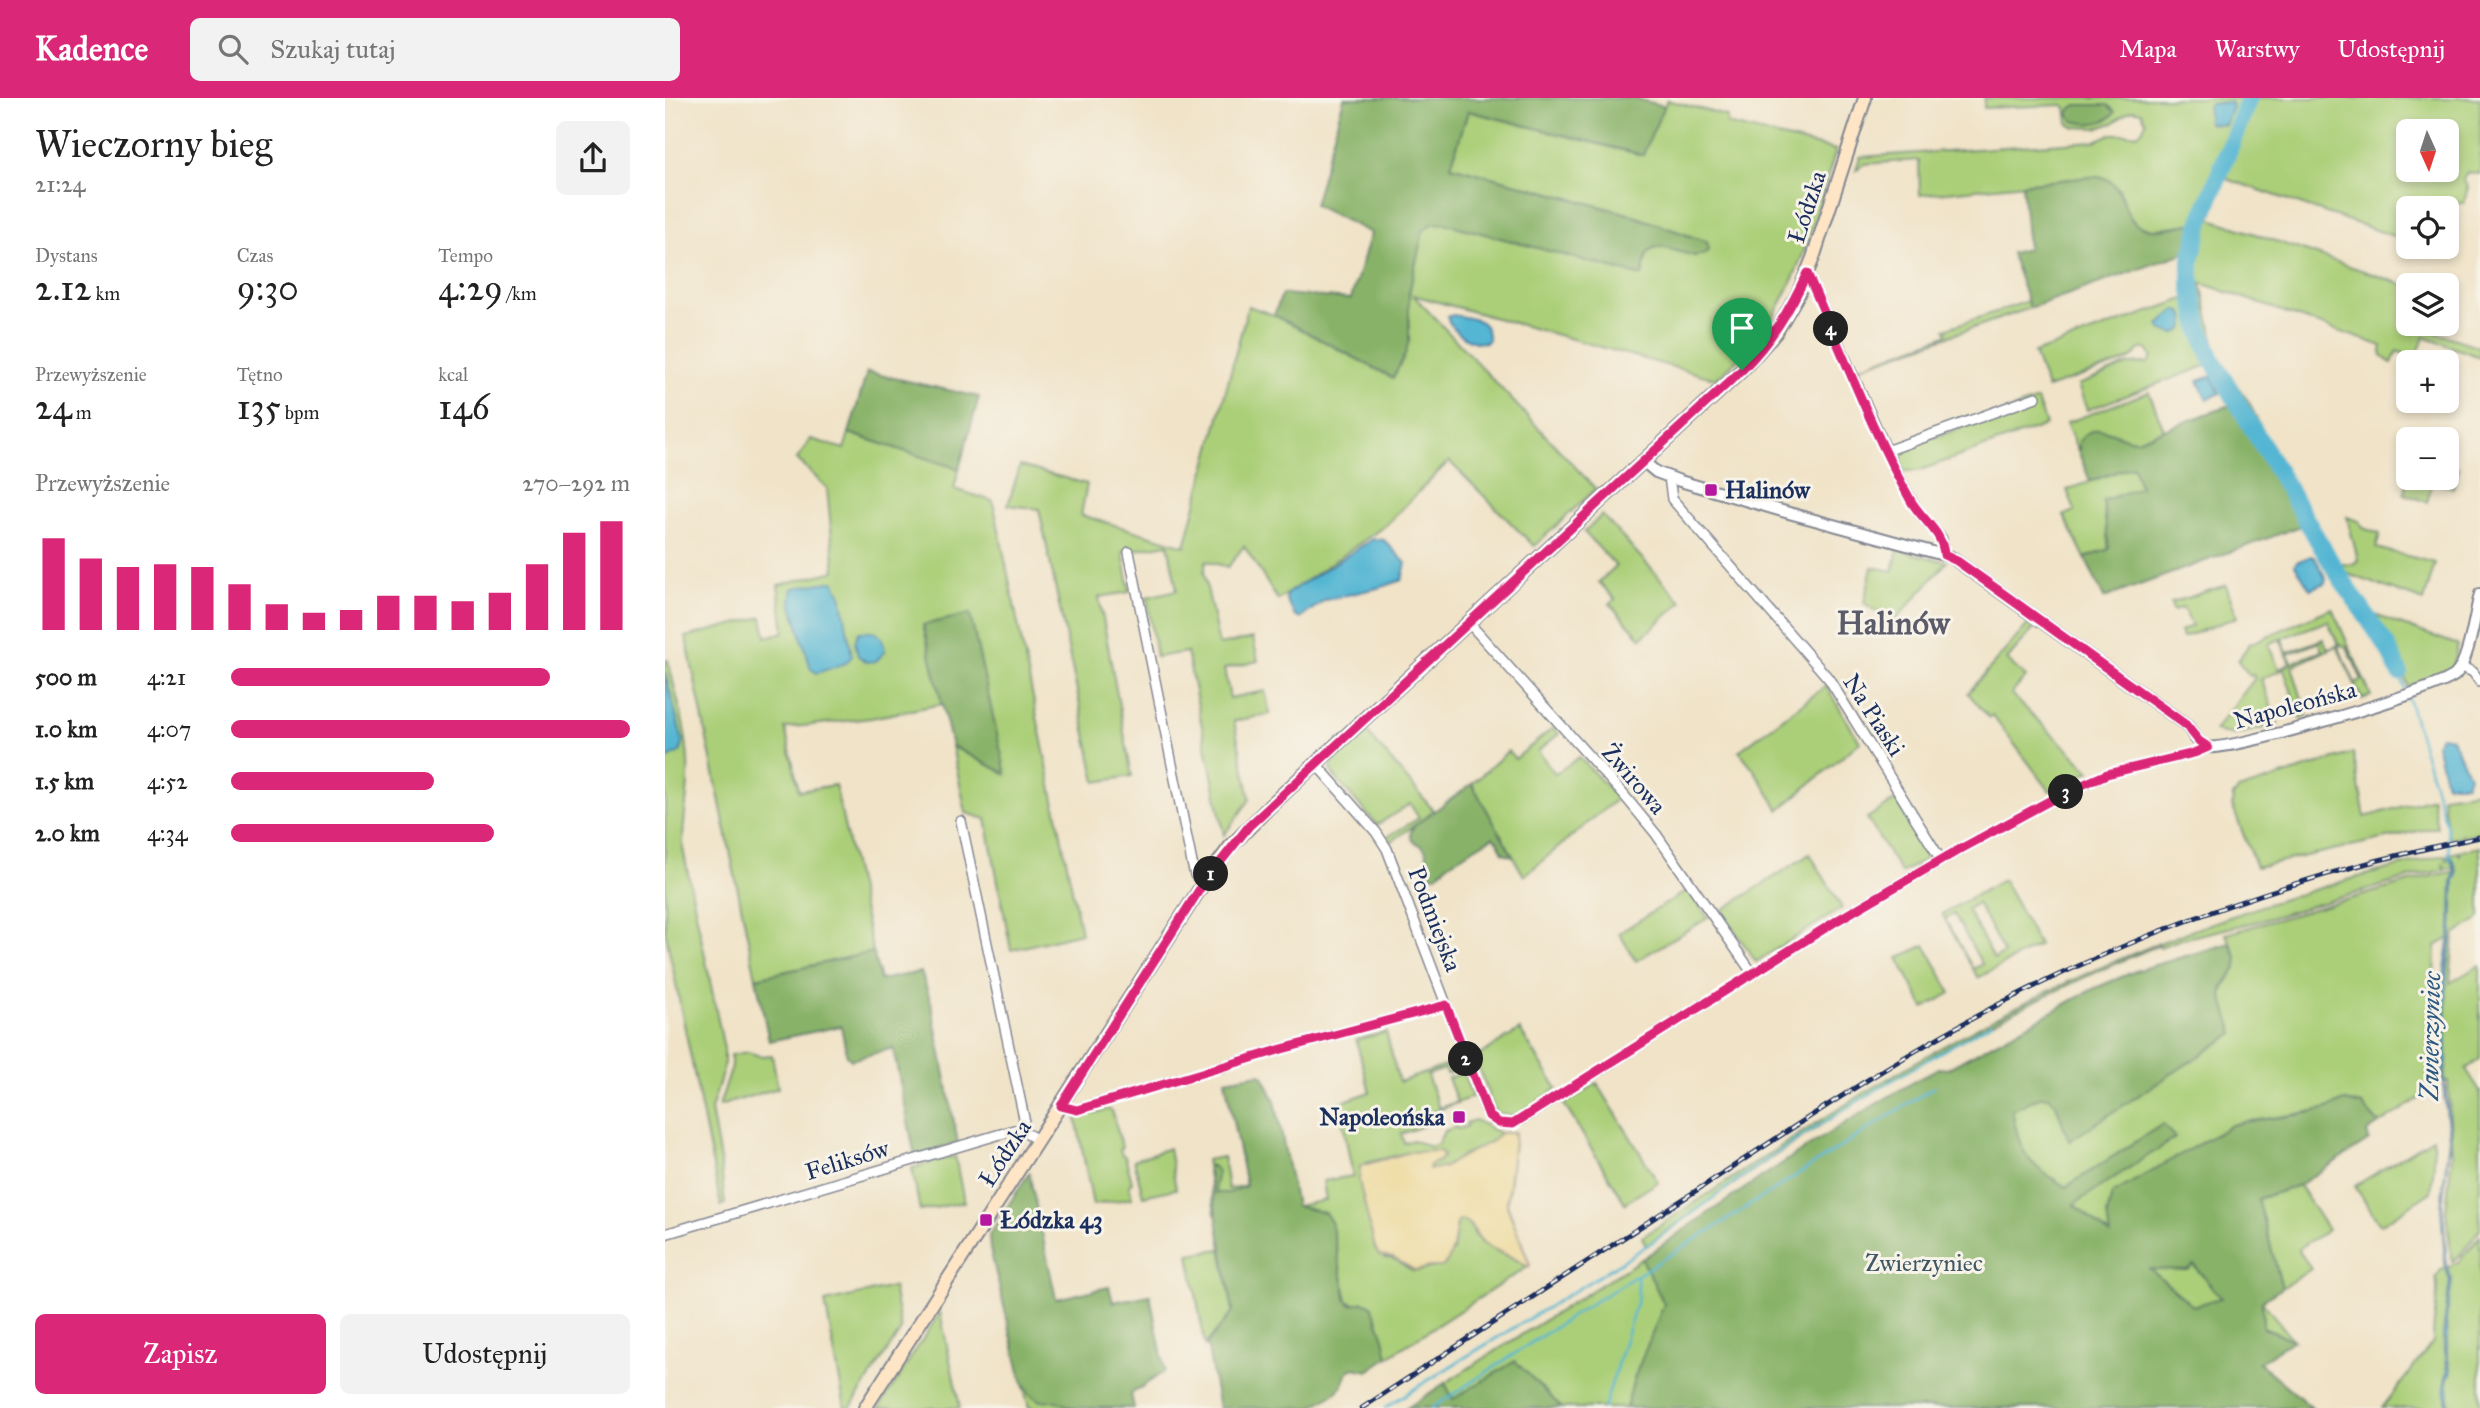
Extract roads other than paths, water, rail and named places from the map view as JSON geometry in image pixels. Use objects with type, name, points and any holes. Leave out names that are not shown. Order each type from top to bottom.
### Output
[{"type":"main road","name":"Łódzka","points":[[865,1408],[1203,884],[1249,826],[1763,349],[1787,314],[1807,273],[1865,98]]},
{"type":"street","points":[[1807,273],[1886,451],[1913,504],[1942,539],[1944,555]]},
{"type":"street","points":[[1886,451],[2036,397]]},
{"type":"street","points":[[1644,462],[1656,472],[1674,479],[1944,555],[1982,578],[2189,727],[2196,738],[2208,747]]},
{"type":"street","name":"Na Piaski","points":[[1674,479],[1677,505],[1829,679],[1941,860]]},
{"type":"street","points":[[1129,552],[1192,863],[1195,875],[1203,884]]},
{"type":"street","points":[[2480,594],[2462,667],[2473,672],[2480,682]]},
{"type":"street","name":"Żwirowa","points":[[1469,623],[1656,834],[1753,974]]},
{"type":"street","name":"Napoleońska","points":[[1485,1107],[1489,1116],[1499,1123],[1519,1121],[1838,920],[1941,860],[2084,783],[2129,767],[2208,747],[2268,736],[2399,698],[2449,679],[2462,667]]},
{"type":"street","points":[[2185,754],[2196,738]]},
{"type":"street","name":"Podmiejska","points":[[1316,764],[1376,832],[1387,849],[1485,1107]]},
{"type":"street","points":[[961,821],[1024,1118],[1022,1132],[1038,1140]]},
{"type":"street","points":[[1061,1106],[1077,1110],[1282,1049],[1446,1005]]},
{"type":"street","name":"Feliksów","points":[[665,1234],[1014,1130],[1022,1132]]},
{"type":"water","points":[[2230,102],[2232,106],[2225,125],[2208,123],[2210,104]]},
{"type":"water","points":[[2176,310],[2183,313],[2183,330],[2174,334],[2162,330],[2159,325]]},
{"type":"water","points":[[1453,315],[1483,323],[1488,333],[1488,341],[1476,342],[1458,333],[1447,317]]},
{"type":"water","points":[[2211,376],[2220,393],[2207,400],[2198,381]]},
{"type":"water","points":[[1373,539],[1384,540],[1406,563],[1402,580],[1325,600],[1300,618],[1295,616],[1286,599],[1288,593]]},
{"type":"water","points":[[2311,556],[2315,558],[2326,579],[2325,583],[2310,589],[2295,565],[2296,562]]},
{"type":"water","points":[[834,581],[841,595],[852,656],[846,663],[817,673],[811,669],[791,602],[793,588]]},
{"type":"water","points":[[859,632],[871,632],[881,637],[885,652],[876,661],[867,662],[858,656],[855,642]]},
{"type":"water","points":[[665,673],[683,742],[681,751],[665,760]]},
{"type":"water","points":[[2441,736],[2452,738],[2469,776],[2466,784],[2446,784],[2436,744]]},
{"type":"water","points":[[2450,854],[2457,876],[2454,880],[2452,931],[2446,982],[2447,1060],[2444,1077],[2450,1138],[2442,1204],[2447,1268],[2452,1280],[2446,1319],[2447,1357],[2451,1370],[2447,1381],[2447,1408],[2445,1381],[2448,1371],[2443,1335],[2450,1281],[2445,1263],[2441,1207],[2449,1137],[2442,1076],[2443,983],[2451,926],[2454,873],[2448,855]]},
{"type":"waterway","points":[[2249,98],[2201,221],[2191,260],[2191,286],[2200,330],[2212,359],[2336,571],[2388,648],[2399,672]]},
{"type":"waterway","name":"Zwierzyniec","points":[[2399,672],[2406,692]]},
{"type":"waterway","name":"Zwierzyniec","points":[[2408,698],[2447,827],[2450,857]]},
{"type":"waterway","points":[[1385,1408],[1643,1248],[1814,1129],[1992,1023]]},
{"type":"waterway","points":[[1432,1408],[1581,1310],[1934,1087]]},
{"type":"waterway","points":[[1604,1408],[1638,1297],[1637,1277]]},
{"type":"railway","points":[[1362,1408],[1869,1079],[1948,1032],[2029,989],[2138,940],[2250,898],[2364,864],[2480,837]]},
{"type":"place","name":"Halinów","points":[[1711,490]]},
{"type":"place","name":"Napoleońska","points":[[1459,1117]]},
{"type":"place","name":"Łódzka 43","points":[[986,1220]]},
{"type":"district","name":"Halinów","points":[[1893,623]]}]
